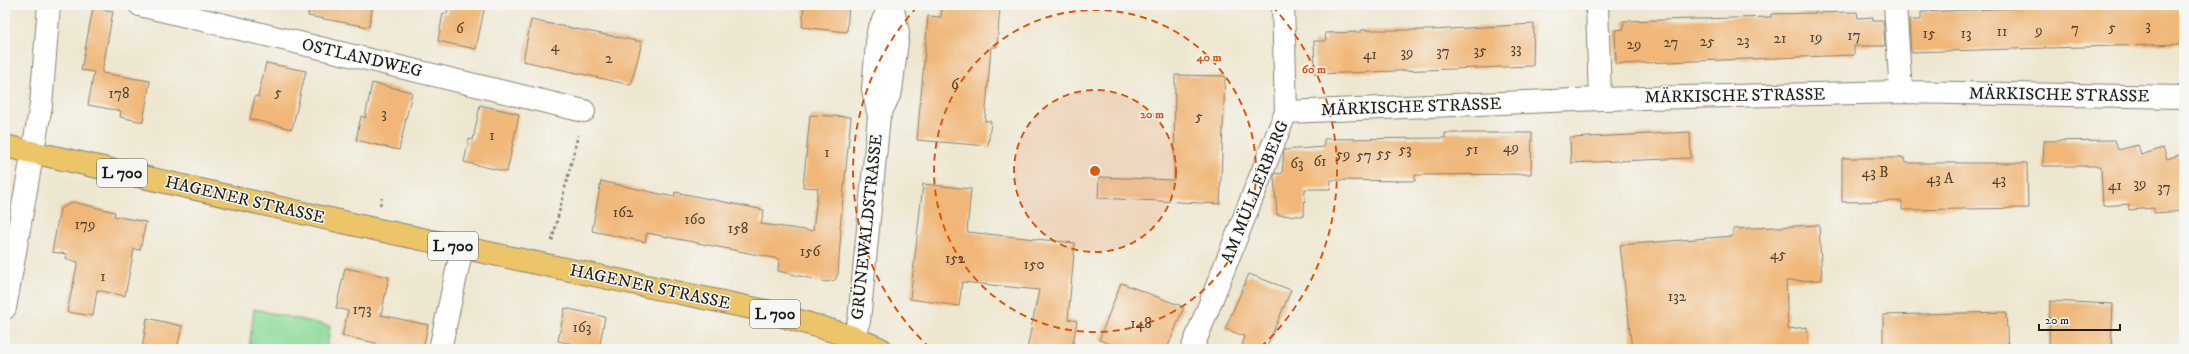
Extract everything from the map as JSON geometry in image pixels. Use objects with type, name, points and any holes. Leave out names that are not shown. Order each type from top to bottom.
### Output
[{"type":"main road","name":"HAGENER STRASSE","points":[[5,146],[462,248],[766,311],[853,337],[881,349]]},
{"type":"street","points":[[5,308],[41,105],[50,5]]},
{"type":"street","name":"OSTLANDWEG","points":[[140,5],[584,111]]},
{"type":"street","name":"GRÜNEWALDSTRASSE","points":[[853,337],[859,321],[879,116],[891,91],[898,33],[891,5]]},
{"type":"street","name":"AM MÜLLERBERG","points":[[1192,349],[1286,112],[1283,5]]},
{"type":"street","points":[[1597,5],[1600,99]]},
{"type":"street","points":[[1896,5],[1901,92]]},
{"type":"street","name":"MÄRKISCHE STRASSE","points":[[1286,112],[1600,99],[1901,92],[2184,96]]},
{"type":"street","points":[[440,349],[462,248]]},
{"type":"path","points":[[546,265],[584,111]]},
{"type":"green space","points":[[254,309],[330,326],[327,349],[249,349]]},
{"type":"building","points":[[309,5],[373,5],[369,27],[308,16]]},
{"type":"building","points":[[448,5],[485,5],[476,49],[438,41],[443,13],[447,14]]},
{"type":"building","points":[[804,5],[849,5],[847,32],[802,27]]},
{"type":"building","points":[[942,5],[1000,5],[997,47],[991,47],[985,121],[991,121],[988,146],[917,140],[928,16],[941,17]]},
{"type":"building","points":[[2184,5],[2184,44],[1911,52],[1909,20],[1921,20],[1921,12],[2065,6]]},
{"type":"building","points":[[93,8],[113,11],[102,73],[150,81],[143,122],[120,117],[121,111],[88,105],[94,72],[81,70]]},
{"type":"building","points":[[1857,12],[1858,18],[1873,17],[1873,20],[1883,20],[1885,46],[1854,46],[1854,55],[1616,64],[1615,30],[1624,29],[1623,21],[1771,17],[1771,14]]},
{"type":"building","points":[[531,20],[642,42],[631,85],[523,61]]},
{"type":"building","points":[[1534,24],[1533,66],[1315,74],[1314,41],[1326,41],[1325,33],[1361,32],[1361,30],[1433,30]]},
{"type":"building","points":[[266,63],[306,71],[292,129],[250,119],[255,96],[258,97]]},
{"type":"building","points":[[1175,75],[1225,76],[1220,204],[1098,198],[1099,177],[1174,180]]},
{"type":"building","points":[[372,83],[412,92],[399,150],[356,140],[361,116],[365,118]]},
{"type":"building","points":[[480,105],[519,114],[507,172],[464,162],[469,139],[473,140]]},
{"type":"building","points":[[810,115],[851,117],[840,229],[838,274],[835,280],[826,282],[778,271],[779,259],[647,233],[645,242],[592,231],[601,181],[674,197],[675,192],[764,210],[761,224],[813,231],[818,188],[803,187]]},
{"type":"building","points":[[1690,132],[1691,158],[1571,163],[1570,138]]},
{"type":"building","points":[[1445,133],[1532,133],[1531,174],[1415,175],[1415,181],[1331,180],[1330,189],[1305,189],[1304,216],[1277,215],[1274,177],[1275,173],[1282,174],[1284,150],[1324,147],[1324,139],[1445,138]]},
{"type":"building","points":[[2115,140],[2118,150],[2138,145],[2141,155],[2163,148],[2167,159],[2184,153],[2184,211],[2154,213],[2154,208],[2129,210],[2129,204],[2103,206],[2101,166],[2043,166],[2044,141]]},
{"type":"building","points":[[1842,158],[1904,158],[1905,163],[2027,163],[2028,208],[1902,210],[1902,201],[1842,202]]},
{"type":"building","points":[[923,184],[971,189],[967,232],[1075,243],[1068,319],[1077,321],[1072,349],[1027,349],[1039,290],[962,282],[959,306],[910,299]]},
{"type":"building","points":[[73,202],[115,212],[114,216],[146,222],[140,250],[134,249],[125,296],[97,290],[93,316],[67,312],[78,262],[66,259],[67,254],[52,252],[60,209]]},
{"type":"building","points":[[1819,225],[1822,280],[1786,281],[1788,329],[1807,327],[1809,349],[1632,349],[1620,245],[1733,236],[1733,229]]},
{"type":"building","points":[[345,268],[389,277],[381,315],[428,325],[423,349],[375,349],[376,343],[342,336],[348,311],[336,308]]},
{"type":"building","points":[[1249,274],[1291,290],[1266,349],[1242,349],[1244,336],[1225,329]]},
{"type":"building","points":[[1121,283],[1184,307],[1167,349],[1124,349],[1099,340]]},
{"type":"building","points":[[2050,301],[2113,304],[2111,349],[2049,349]]},
{"type":"building","points":[[565,308],[605,317],[599,349],[558,341]]},
{"type":"building","points":[[2006,312],[2008,349],[1883,349],[1883,315]]},
{"type":"building","points":[[147,318],[182,326],[177,349],[142,349]]}]
